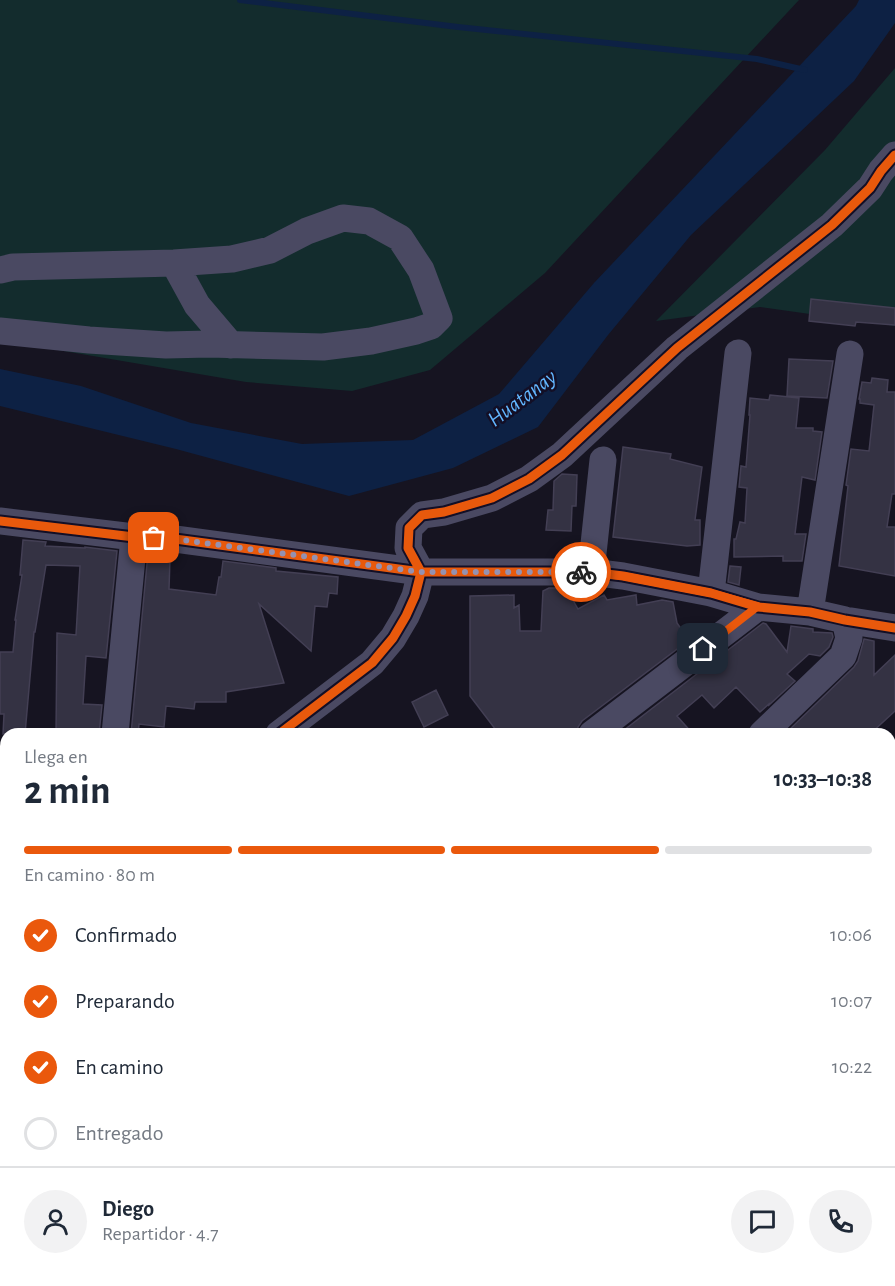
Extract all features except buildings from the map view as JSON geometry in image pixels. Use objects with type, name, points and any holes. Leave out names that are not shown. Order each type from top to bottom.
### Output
[{"type":"street","points":[[287,728],[372,663],[393,638],[415,596],[421,572],[408,548],[409,528],[422,515],[444,512],[492,498],[530,479],[554,461],[677,348],[832,225],[883,188],[881,171],[895,154]]},
{"type":"street","points":[[0,270],[13,267],[174,263],[232,259],[270,250],[307,231],[343,218],[369,221],[400,238],[422,270],[440,318],[431,326],[416,332],[323,347],[166,345],[0,331]]},
{"type":"street","points":[[174,263],[197,305],[231,345]]},
{"type":"street","points":[[711,593],[738,353]]},
{"type":"street","points":[[810,612],[850,354]]},
{"type":"street","points":[[591,572],[603,460]]},
{"type":"street","points":[[0,521],[134,537],[175,539],[421,572],[591,572],[711,593],[758,606],[810,612],[895,628]]},
{"type":"street","points":[[116,728],[134,537]]},
{"type":"street","points":[[600,728],[758,606]]},
{"type":"street","points":[[768,728],[843,656],[849,638],[845,620]]},
{"type":"green space","points":[[0,0],[799,0],[545,273],[430,370],[352,391],[246,382],[0,342]]},
{"type":"green space","points":[[895,68],[895,326],[760,307],[656,321],[825,150]]},
{"type":"water","name":"Huatanay","points":[[859,0],[895,0],[895,23],[854,81],[691,235],[608,335],[538,427],[453,468],[349,496],[176,449],[0,406],[0,369],[81,386],[191,423],[302,444],[413,440],[499,394],[594,283],[856,6]]},
{"type":"waterway","points":[[240,0],[458,27],[757,59],[805,70]]},
{"type":"cycle path","points":[[287,728],[372,663],[393,638],[415,596],[421,572],[408,548],[409,528],[422,515],[444,512],[492,498],[529,479],[562,455],[677,348],[832,225],[870,188],[895,155]]},
{"type":"cycle path","points":[[0,521],[134,537],[175,539],[421,572],[591,572],[711,593],[758,607],[810,612],[895,628]]},
{"type":"way so far","points":[[154,538],[421,572],[581,572]]},
{"type":"route","points":[[581,572],[623,576],[711,593],[758,606],[703,649]]}]
